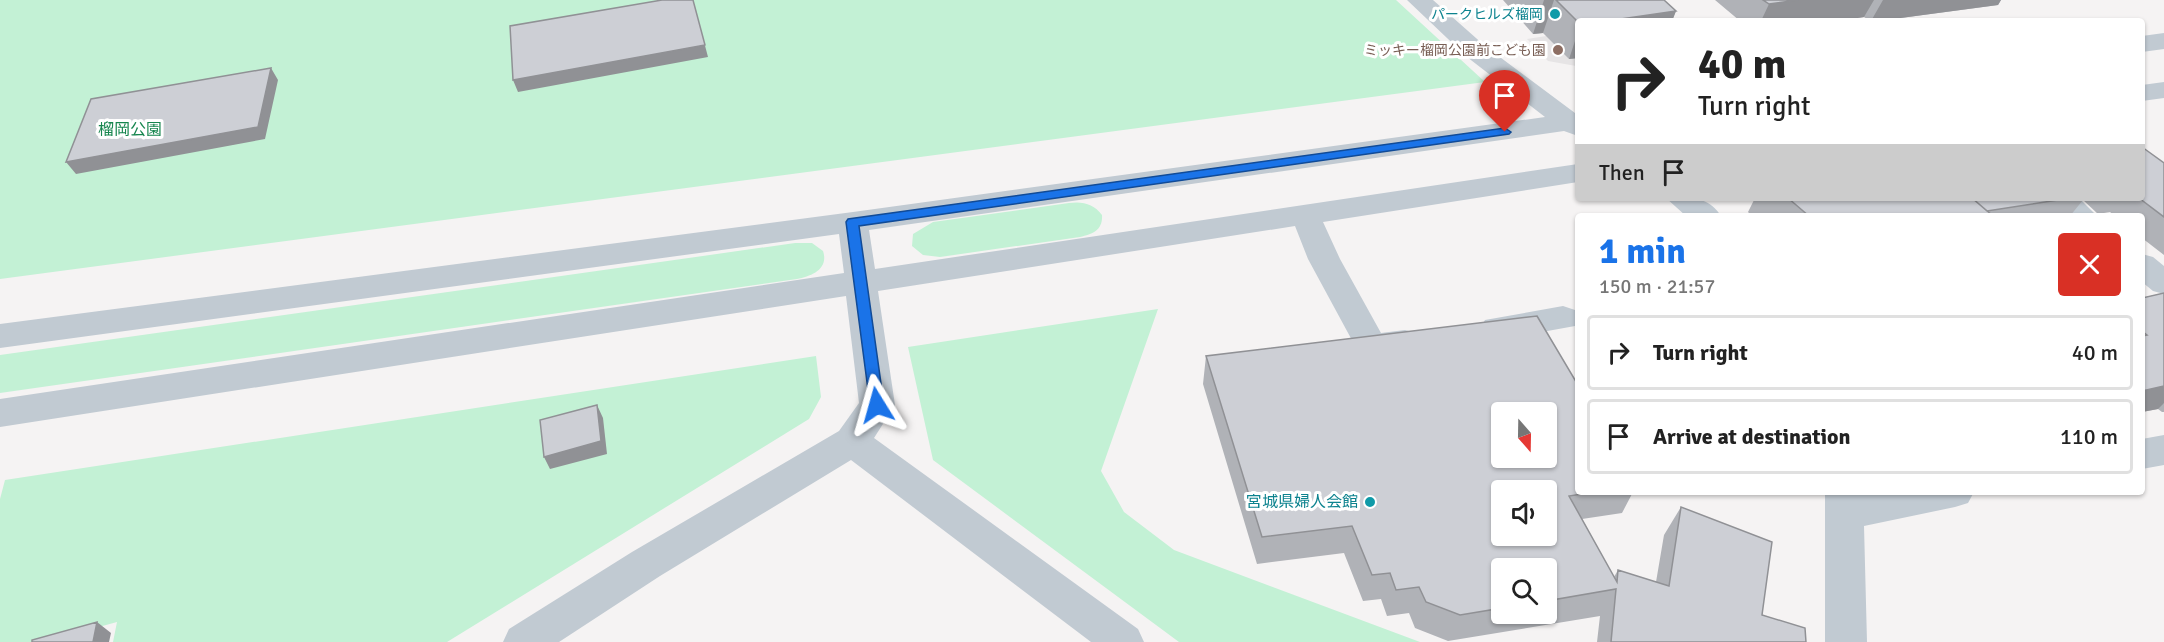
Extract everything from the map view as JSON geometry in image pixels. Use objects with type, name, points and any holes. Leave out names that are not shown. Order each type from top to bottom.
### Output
[{"type":"street","points":[[1419,0],[1441,22],[1514,84],[1575,123]]},
{"type":"street","points":[[2145,44],[2164,41]]},
{"type":"street","points":[[2145,93],[2164,90]]},
{"type":"street","points":[[0,336],[1575,123]]},
{"type":"street","points":[[0,413],[1575,173]]},
{"type":"street","points":[[1685,201],[1702,213]]},
{"type":"street","points":[[2064,201],[2078,213]]},
{"type":"street","points":[[1305,215],[1324,259],[1372,346],[1439,336]]},
{"type":"street","points":[[524,642],[646,564],[852,441],[877,405],[859,283],[853,222]]},
{"type":"street","points":[[2145,267],[2164,283]]},
{"type":"street","points":[[1473,331],[1563,318]]},
{"type":"street","points":[[852,441],[1123,642]]},
{"type":"street","points":[[2145,453],[2164,450]]},
{"type":"street","points":[[1846,642],[1844,503],[1925,495]]},
{"type":"shaded area","name":"ミッキー榴岡公園前こども園","points":[[1575,31],[1575,66],[1548,61],[1527,39]]},
{"type":"green space","name":"榴岡公園","points":[[0,0],[1396,0],[1485,82],[0,279]]},
{"type":"green space","points":[[1079,202],[1095,208],[1102,215],[1099,228],[1093,233],[1080,237],[940,257],[923,255],[912,246],[913,234],[933,222]]},
{"type":"green space","points":[[795,243],[812,243],[823,251],[824,263],[818,271],[797,279],[0,393],[0,355]]},
{"type":"green space","points":[[1158,309],[1101,471],[1124,512],[1174,550],[1420,642],[1179,642],[933,460],[908,347]]},
{"type":"green space","points":[[816,356],[821,397],[809,419],[447,642],[113,642],[117,622],[44,642],[0,642],[0,499],[5,480]]},
{"type":"building","points":[[662,0],[693,0],[705,45],[513,80],[510,26]]},
{"type":"building","points":[[1556,0],[1664,0],[1676,11],[1628,18],[1575,19]]},
{"type":"building","points":[[1763,0],[1798,0],[1769,4]]},
{"type":"building","points":[[271,68],[258,127],[66,162],[91,99]]},
{"type":"building","points":[[2145,149],[2164,163],[2164,217],[2143,201],[2145,201]]},
{"type":"building","points":[[1792,201],[1976,201],[1990,213],[1806,213]]},
{"type":"building","points":[[1975,201],[2052,201],[1987,211]]},
{"type":"building","points":[[2164,293],[2164,386],[2145,390],[2145,335],[2147,335],[2145,333],[2145,297]]},
{"type":"building","name":"宮城県婦人会館","points":[[1537,316],[1575,380],[1575,495],[1569,496],[1617,582],[1618,570],[1669,586],[1681,507],[1772,542],[1762,615],[1805,628],[1806,642],[1611,642],[1616,589],[1557,599],[1557,558],[1491,558],[1491,610],[1460,615],[1426,602],[1419,587],[1396,590],[1390,573],[1372,575],[1352,526],[1262,537],[1206,356]]},
{"type":"building","points":[[597,405],[601,441],[544,457],[540,420]]},
{"type":"building","points":[[97,622],[93,642],[32,642],[32,640]]},
{"type":"place","name":"パークヒルズ榴岡","points":[[1555,14]]},
{"type":"place","name":"ミッキー榴岡公園前こども園","points":[[1558,50]]},
{"type":"place","name":"宮城県婦人会館","points":[[1370,502]]},
{"type":"route","points":[[877,405],[859,283],[853,222],[1505,132]]}]
